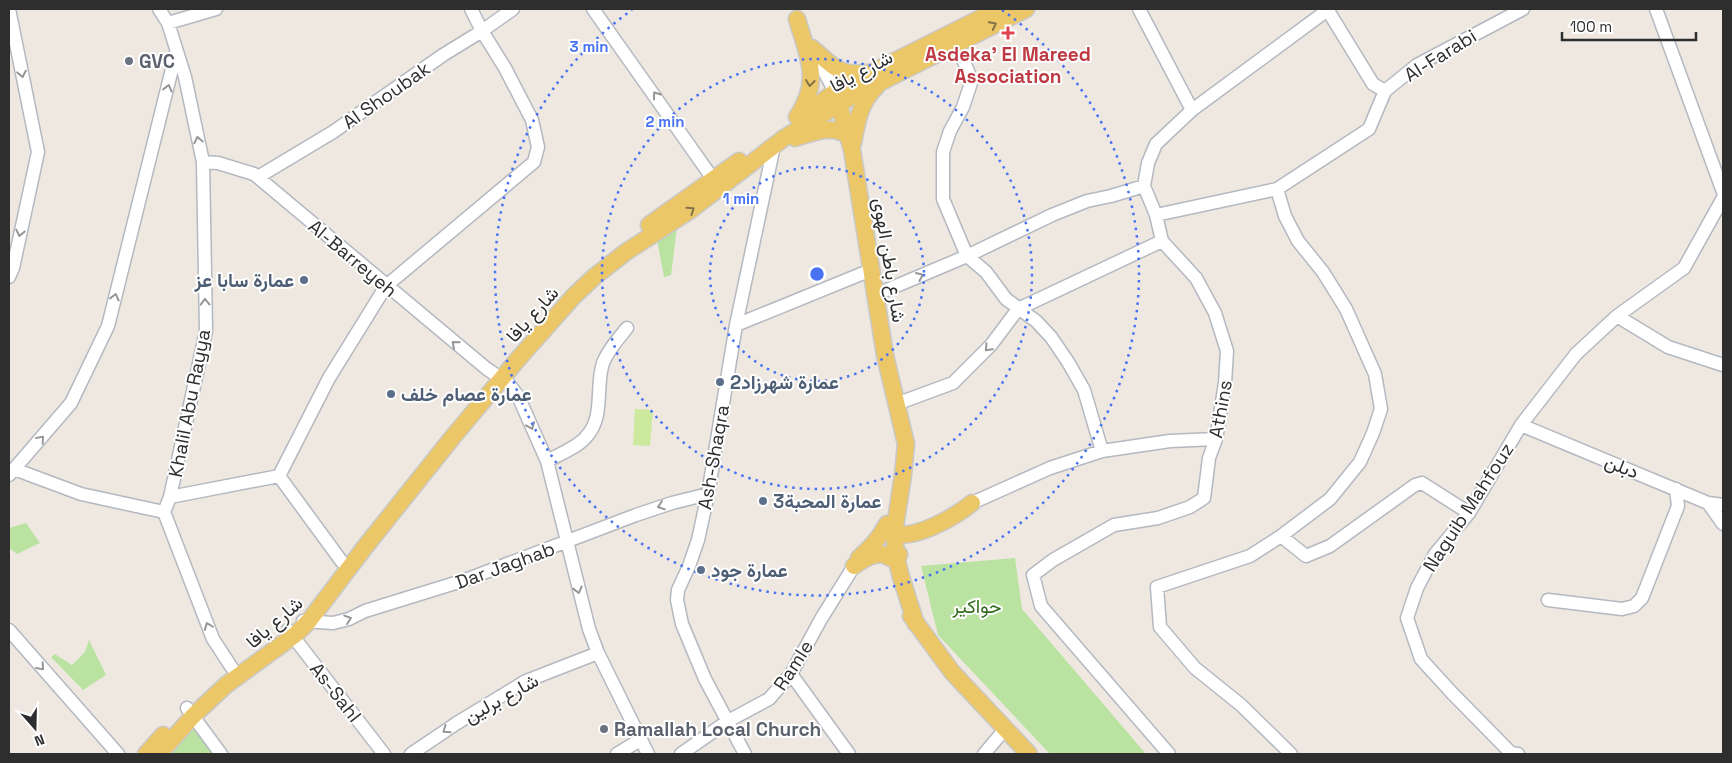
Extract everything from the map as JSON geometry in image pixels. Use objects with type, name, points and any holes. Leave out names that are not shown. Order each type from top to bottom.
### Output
[{"type":"main road","name":"شارع يافا","points":[[159,754],[190,712],[226,686],[297,627],[378,531],[571,285],[625,242],[793,122],[999,9]]},
{"type":"main road","name":"شارع يافا","points":[[878,76],[956,44],[1026,9]]},
{"type":"main road","points":[[793,122],[808,98],[812,74],[794,14]]},
{"type":"main road","points":[[774,146],[809,134],[835,129],[850,143],[862,106],[878,76],[844,73],[812,48]]},
{"type":"main road","name":"شارع يافا","points":[[146,754],[232,668],[297,627],[342,562],[497,377],[594,277],[626,252],[692,209],[837,98]]},
{"type":"main road","name":"شارع باطن الهوى","points":[[837,98],[850,143],[885,355],[902,435],[895,486],[893,523]]},
{"type":"main road","points":[[854,566],[893,523],[903,521],[920,526],[972,503]]},
{"type":"main road","points":[[892,559],[905,543],[920,532],[960,513],[972,503]]},
{"type":"main road","points":[[893,523],[908,535],[920,532]]},
{"type":"main road","points":[[893,523],[892,559],[902,601],[916,624],[952,672],[1028,754]]},
{"type":"main road","points":[[854,566],[882,554],[892,559]]},
{"type":"street","points":[[9,9],[38,152],[13,268],[9,277]]},
{"type":"street","name":"Khalil Abu Rayya","points":[[158,9],[168,23],[177,52],[203,162],[206,331],[170,497],[164,512]]},
{"type":"street","points":[[168,23],[216,9]]},
{"type":"street","points":[[279,476],[329,378],[386,286],[534,162],[538,147],[532,120],[471,9]]},
{"type":"street","name":"Al Shoubak","points":[[258,178],[333,132],[443,55],[513,9]]},
{"type":"street","points":[[593,9],[682,132],[713,179]]},
{"type":"street","points":[[1139,9],[1192,110]]},
{"type":"street","points":[[875,295],[967,256],[1052,215],[1087,201],[1144,186],[1148,163],[1156,144],[1192,110],[1328,9],[1373,84],[1385,91],[1369,129],[1277,189],[1156,215]]},
{"type":"street","name":"Al-Farabi","points":[[1385,91],[1417,65],[1523,9]]},
{"type":"street","points":[[1656,9],[1723,192]]},
{"type":"street","points":[[794,14],[837,98]]},
{"type":"street","points":[[956,44],[968,71],[971,83],[963,107],[950,131],[943,152],[943,199],[967,256],[986,272],[1006,299],[1041,326],[1068,362],[1084,390],[1102,452]]},
{"type":"street","points":[[177,52],[108,326],[71,403],[12,472],[81,494],[164,512],[213,639],[232,668]]},
{"type":"street","name":"Ash-Shaqra","points":[[746,754],[716,700],[687,637],[679,612],[678,590],[698,540],[708,494],[736,325],[774,146]]},
{"type":"street","name":"Al-Barreyeh","points":[[203,162],[218,163],[254,174],[386,286],[497,377],[508,383],[518,396],[547,461],[589,629],[598,653],[648,754]]},
{"type":"street","name":"Athins","points":[[1144,186],[1156,215],[1162,241],[1196,278],[1216,313],[1227,351],[1225,383],[1216,439],[1209,458],[1204,498],[1190,507],[1158,518],[1114,525],[1053,560],[1033,575],[1041,606],[1168,754]]},
{"type":"street","points":[[1277,189],[1285,216],[1298,241],[1323,272],[1346,308],[1375,374],[1381,409],[1360,462],[1330,500],[1250,556],[1157,587],[1160,627],[1195,668],[1241,705],[1291,754]]},
{"type":"street","name":"Naguib Mahfouz","points":[[1518,754],[1511,753],[1452,693],[1421,658],[1407,618],[1417,588],[1435,554],[1469,513],[1521,425],[1576,354],[1617,316],[1684,268],[1723,198]]},
{"type":"street","points":[[896,404],[953,383],[991,345],[1018,310],[1162,241]]},
{"type":"street","points":[[736,325],[871,270]]},
{"type":"street","points":[[1617,316],[1668,347],[1723,365]]},
{"type":"street","points":[[547,461],[586,438],[592,430],[600,402],[600,380],[603,364],[627,328]]},
{"type":"street","name":"دبلن","points":[[1521,425],[1708,503],[1723,505]]},
{"type":"street","points":[[972,503],[1050,468],[1102,452],[1170,441],[1216,439]]},
{"type":"street","points":[[170,497],[279,476]]},
{"type":"street","points":[[279,476],[342,562]]},
{"type":"street","points":[[1281,536],[1306,556],[1330,546],[1416,484],[1422,483],[1469,513]]},
{"type":"street","points":[[1548,600],[1622,609],[1634,606],[1642,598],[1678,506],[1676,489]]},
{"type":"street","name":"Dar Jaghab","points":[[297,627],[333,623],[349,619],[465,580],[654,509],[708,494]]},
{"type":"street","points":[[1708,503],[1723,524]]},
{"type":"street","name":"Ramle","points":[[681,754],[728,721],[769,700],[791,674],[854,566]]},
{"type":"street","name":"As-Sahl","points":[[297,627],[384,754]]},
{"type":"street","points":[[9,630],[118,754]]},
{"type":"street","name":"شارع برلين","points":[[411,754],[457,723],[526,681],[598,653]]},
{"type":"street","points":[[791,674],[849,754]]},
{"type":"street","points":[[190,712],[221,754]]},
{"type":"street","points":[[984,754],[1005,729]]},
{"type":"street","points":[[617,754],[640,740]]},
{"type":"green space","points":[[677,227],[671,275],[664,277],[657,239]]},
{"type":"green space","points":[[635,409],[653,410],[650,446],[633,445]]},
{"type":"green space","points":[[26,523],[40,543],[17,554],[9,548],[9,528]]},
{"type":"green space","name":"حواكير","points":[[1015,558],[1022,609],[1146,754],[1050,754],[938,635],[921,566]]},
{"type":"green space","points":[[89,640],[106,675],[83,690],[51,657],[55,654],[72,665],[85,652]]},
{"type":"green space","points":[[190,724],[213,754],[163,754]]},
{"type":"place","name":"Asdeka' El Mareed Association","points":[[1008,33]]},
{"type":"place","name":"GVC","points":[[129,61]]},
{"type":"place","name":"عمارة سابا عز","points":[[304,280]]},
{"type":"place","name":"عمارة شهرزاد2","points":[[720,382]]},
{"type":"place","name":"عمارة عصام خلف","points":[[391,394]]},
{"type":"place","name":"عمارة المحبة3","points":[[763,501]]},
{"type":"place","name":"عمارة جود","points":[[701,570]]},
{"type":"place","name":"Ramallah Local Church","points":[[604,729]]}]
